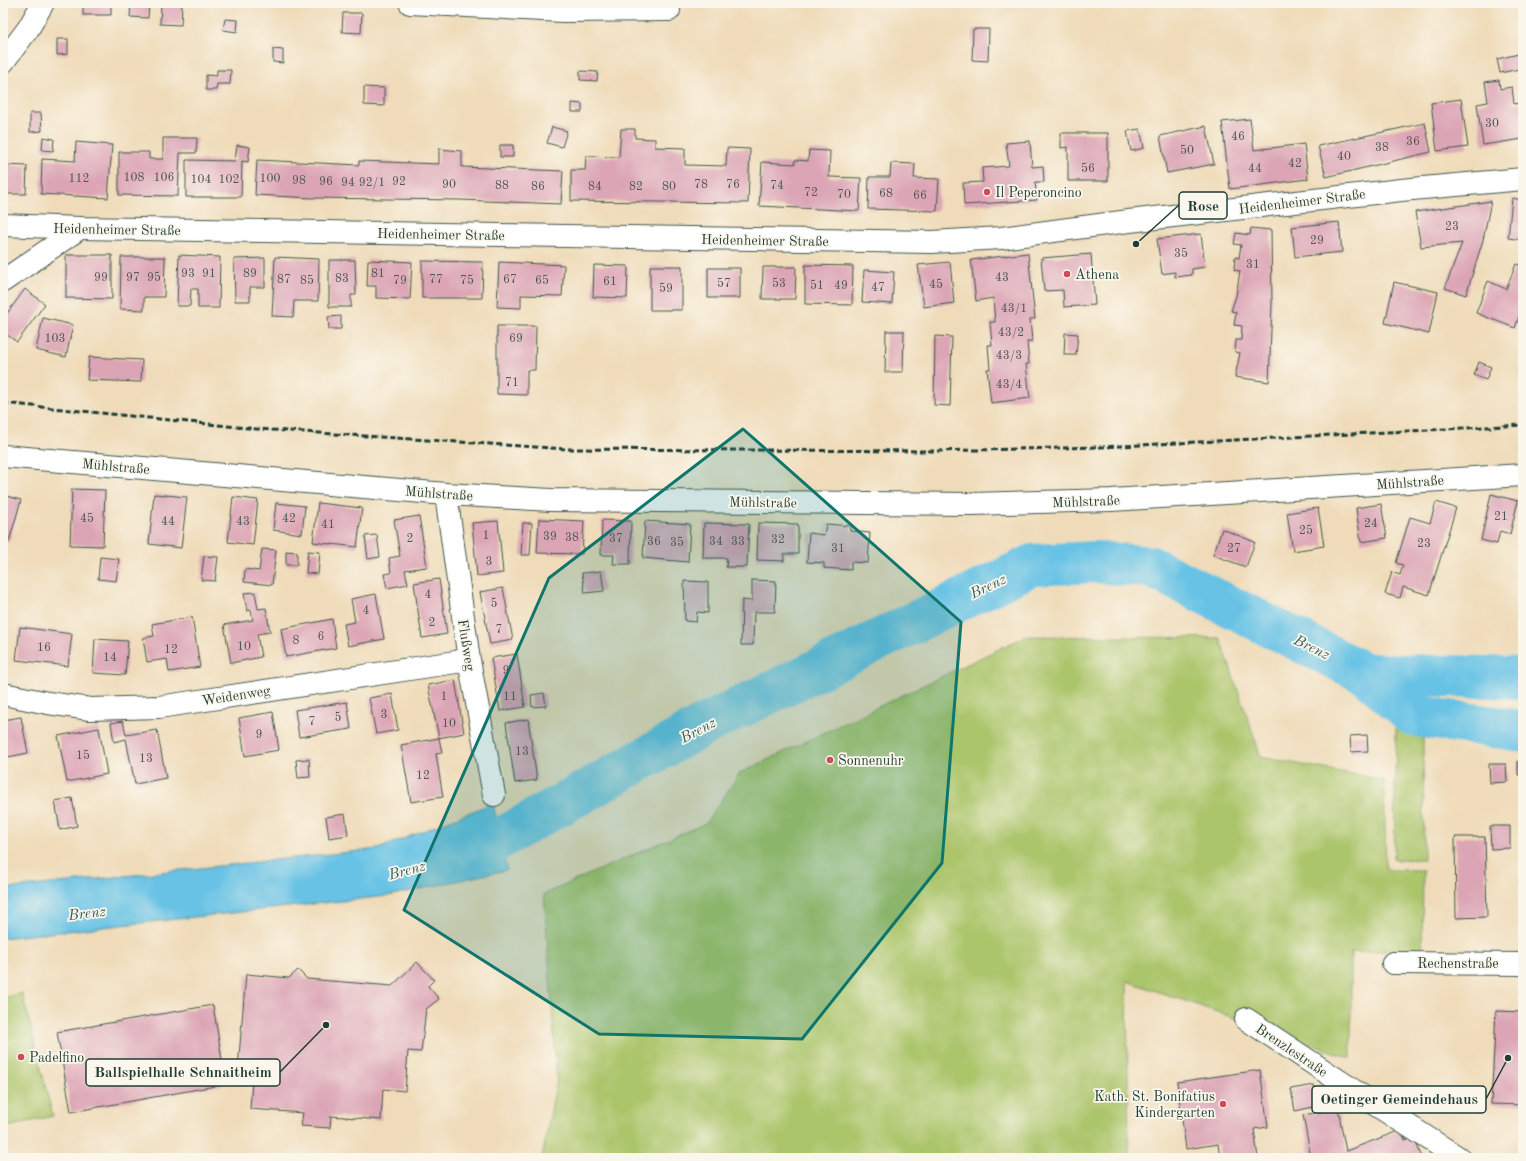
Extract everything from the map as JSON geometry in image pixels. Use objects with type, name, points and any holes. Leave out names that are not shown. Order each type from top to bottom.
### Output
[{"type":"street","points":[[3,62],[28,29],[43,3]]},
{"type":"street","points":[[410,3],[563,12],[669,10]]},
{"type":"street","name":"Heidenheimer Straße","points":[[3,226],[932,242],[1001,238],[1129,221],[1362,194],[1523,179]]},
{"type":"street","points":[[3,282],[80,228]]},
{"type":"street","name":"Mühlstraße","points":[[3,456],[446,494],[551,500],[971,504],[1111,500],[1523,474]]},
{"type":"street","name":"Flußweg","points":[[446,494],[469,660],[494,795]]},
{"type":"street","name":"Weidenweg","points":[[3,694],[48,703],[90,709],[159,707],[469,660]]},
{"type":"street","name":"Rechenstraße","points":[[1393,963],[1523,964]]},
{"type":"street","name":"Brenzlestraße","points":[[1246,1019],[1459,1158]]},
{"type":"highlighted area","points":[[743,429],[961,622],[942,863],[802,1039],[599,1034],[404,910],[549,578]]},
{"type":"green space","points":[[1026,636],[1220,638],[1261,757],[1384,780],[1386,870],[1423,870],[1422,950],[1351,952],[1351,1058],[1127,981],[1129,1158],[542,1158],[557,1079],[544,894],[706,823],[740,773]]},
{"type":"green space","points":[[1396,725],[1423,734],[1424,859],[1394,860]]},
{"type":"green space","name":"Padelfino","points":[[22,993],[53,1116],[3,1128],[3,998]]},
{"type":"water","points":[[493,803],[507,870],[388,896],[3,938],[3,889],[378,849]]},
{"type":"building","points":[[83,3],[111,3],[111,15],[83,15]]},
{"type":"building","points":[[131,3],[149,3],[148,18],[130,17]]},
{"type":"building","points":[[161,3],[182,3],[181,25],[160,24]]},
{"type":"building","points":[[343,13],[362,13],[361,33],[342,32]]},
{"type":"building","points":[[225,19],[238,20],[237,32],[223,30]]},
{"type":"building","points":[[973,29],[989,29],[988,61],[972,60]]},
{"type":"building","points":[[57,39],[68,39],[68,54],[57,55]]},
{"type":"building","points":[[273,49],[283,50],[283,63],[273,62]]},
{"type":"building","points":[[1523,53],[1522,87],[1519,69],[1500,73],[1497,59]]},
{"type":"building","points":[[217,70],[231,70],[230,84],[217,84],[216,90],[206,90],[206,75],[217,76]]},
{"type":"building","points":[[580,71],[598,72],[597,81],[580,80]]},
{"type":"building","points":[[1499,80],[1500,89],[1512,87],[1514,104],[1523,102],[1523,139],[1483,145],[1477,104],[1488,102],[1485,82]]},
{"type":"building","points":[[364,87],[384,88],[384,106],[364,105]]},
{"type":"building","points":[[1461,99],[1468,147],[1437,151],[1431,103]]},
{"type":"building","points":[[572,103],[582,104],[582,112],[572,112]]},
{"type":"building","points":[[30,113],[41,113],[42,131],[30,132]]},
{"type":"building","points":[[1250,119],[1254,150],[1304,144],[1308,179],[1230,189],[1222,122]]},
{"type":"building","points":[[1425,123],[1431,152],[1326,177],[1318,146]]},
{"type":"building","points":[[1206,126],[1214,164],[1167,173],[1160,136]]},
{"type":"building","points":[[552,127],[567,131],[562,147],[547,143]]},
{"type":"building","points":[[621,129],[635,129],[635,138],[655,139],[655,147],[685,148],[685,165],[726,166],[727,148],[750,149],[748,203],[571,201],[571,170],[585,170],[586,156],[619,157]]},
{"type":"building","points":[[1140,129],[1144,148],[1131,151],[1127,131]]},
{"type":"building","points":[[1061,133],[1108,133],[1108,181],[1068,181],[1068,147],[1061,148]]},
{"type":"building","points":[[43,137],[54,139],[53,151],[42,150]]},
{"type":"building","points":[[163,138],[197,138],[196,153],[180,153],[178,196],[119,195],[119,152],[149,152],[149,159],[163,159]]},
{"type":"building","points":[[1030,141],[1032,167],[1043,166],[1044,182],[1035,182],[1037,200],[964,205],[963,183],[983,182],[982,168],[1009,166],[1006,143]]},
{"type":"building","points":[[76,142],[112,145],[108,198],[41,194],[42,159],[75,161]]},
{"type":"building","points":[[237,145],[250,147],[248,162],[242,161],[241,197],[186,197],[186,160],[235,161]]},
{"type":"building","points":[[500,145],[513,145],[513,157],[500,157]]},
{"type":"building","points":[[439,149],[462,151],[462,167],[563,171],[561,204],[460,200],[313,198],[255,195],[257,160],[359,165],[359,161],[439,164]]},
{"type":"building","points":[[809,150],[830,151],[829,177],[861,178],[859,211],[759,206],[762,162],[795,164],[795,160],[808,161]]},
{"type":"building","points":[[891,163],[915,164],[914,178],[939,179],[937,211],[868,209],[869,177],[890,177]]},
{"type":"building","points":[[3,165],[27,166],[26,194],[3,194]]},
{"type":"building","points":[[1512,198],[1523,200],[1523,240],[1508,238]]},
{"type":"building","points":[[1491,201],[1483,240],[1466,295],[1445,288],[1462,243],[1421,247],[1415,212]]},
{"type":"building","points":[[1339,222],[1342,252],[1295,257],[1292,227]]},
{"type":"building","points":[[1251,228],[1271,230],[1272,304],[1269,382],[1235,377],[1240,353],[1235,352],[1236,340],[1241,340],[1242,326],[1234,325],[1236,312],[1231,311],[1236,296],[1240,271],[1234,270],[1235,257],[1239,258],[1241,245],[1234,244],[1236,233],[1250,235]]},
{"type":"building","points":[[1201,234],[1205,267],[1192,269],[1192,275],[1175,277],[1175,272],[1162,274],[1157,239]]},
{"type":"building","points":[[1028,253],[1035,319],[1030,319],[1032,341],[1027,342],[1029,364],[1026,364],[1030,398],[991,403],[987,369],[990,369],[988,345],[992,345],[990,322],[995,322],[993,298],[976,301],[971,260]]},
{"type":"building","name":"Athena","points":[[1091,254],[1095,305],[1064,307],[1063,290],[1044,291],[1041,258]]},
{"type":"building","points":[[66,255],[112,255],[112,299],[66,298]]},
{"type":"building","points":[[179,255],[220,257],[219,308],[198,308],[198,289],[191,289],[190,306],[177,306]]},
{"type":"building","points":[[121,257],[165,257],[164,297],[144,297],[144,310],[120,309]]},
{"type":"building","points":[[275,257],[319,259],[318,301],[294,301],[293,317],[272,316]]},
{"type":"building","points":[[265,258],[265,287],[250,287],[250,301],[235,301],[234,259]]},
{"type":"building","points":[[329,260],[355,260],[356,295],[351,295],[351,307],[329,307]]},
{"type":"building","points":[[368,260],[412,262],[410,299],[376,298],[376,286],[367,286]]},
{"type":"building","points":[[422,261],[483,262],[482,298],[422,298]]},
{"type":"building","points":[[499,262],[564,265],[562,296],[521,295],[521,308],[497,307]]},
{"type":"building","points":[[950,262],[954,303],[924,307],[918,265]]},
{"type":"building","points":[[1516,264],[1523,266],[1523,305],[1515,328],[1476,313],[1488,281],[1506,289]]},
{"type":"building","points":[[594,265],[628,266],[627,298],[593,297]]},
{"type":"building","points":[[805,265],[853,266],[852,305],[805,304]]},
{"type":"building","points":[[650,266],[682,266],[682,310],[650,310]]},
{"type":"building","points":[[763,267],[796,267],[795,299],[762,299]]},
{"type":"building","points":[[708,268],[740,268],[740,298],[708,298]]},
{"type":"building","points":[[864,270],[894,272],[892,304],[862,302]]},
{"type":"building","points":[[1394,282],[1438,292],[1429,334],[1385,323]]},
{"type":"building","points":[[25,289],[45,304],[17,342],[3,332],[3,319]]},
{"type":"building","points":[[341,316],[341,329],[329,329],[328,317]]},
{"type":"building","points":[[43,318],[73,325],[66,357],[36,350]]},
{"type":"building","points":[[497,326],[536,326],[535,370],[527,370],[527,395],[497,394]]},
{"type":"building","points":[[886,331],[904,331],[903,372],[885,372]]},
{"type":"building","points":[[1065,333],[1078,334],[1076,355],[1064,355]]},
{"type":"building","points":[[935,336],[952,337],[950,406],[934,405]]},
{"type":"building","points":[[89,357],[142,360],[141,382],[87,380]]},
{"type":"building","points":[[1479,362],[1491,367],[1486,380],[1474,375]]},
{"type":"building","points":[[72,489],[105,490],[103,546],[70,545]]},
{"type":"building","points":[[154,494],[187,497],[181,548],[149,544]]},
{"type":"building","points":[[1491,494],[1518,501],[1510,534],[1500,531],[1497,544],[1481,540]]},
{"type":"building","points":[[3,495],[21,500],[9,542],[3,541]]},
{"type":"building","points":[[233,497],[258,500],[253,545],[228,542]]},
{"type":"building","points":[[1436,502],[1456,508],[1429,595],[1403,587],[1400,598],[1385,594],[1392,572],[1400,575],[1403,565],[1396,563],[1410,517],[1430,523]]},
{"type":"building","points":[[276,503],[305,506],[302,534],[273,530]]},
{"type":"building","points":[[318,503],[362,508],[357,547],[313,542]]},
{"type":"building","points":[[1381,504],[1387,538],[1361,542],[1356,508]]},
{"type":"building","points":[[1318,508],[1324,546],[1293,551],[1287,513]]},
{"type":"building","points":[[419,516],[427,567],[405,570],[408,584],[387,588],[384,574],[391,573],[389,558],[400,556],[394,520]]},
{"type":"building","points":[[539,519],[584,521],[582,554],[537,553]]},
{"type":"building","points":[[602,520],[631,521],[630,564],[613,564],[614,555],[601,555]]},
{"type":"building","points":[[498,521],[503,573],[477,576],[472,523]]},
{"type":"building","points":[[645,521],[690,524],[688,562],[643,558]]},
{"type":"building","points":[[523,523],[532,523],[530,555],[521,555]]},
{"type":"building","points":[[704,523],[749,524],[747,567],[726,567],[727,558],[703,558]]},
{"type":"building","points":[[758,523],[798,524],[798,554],[784,554],[784,561],[757,560]]},
{"type":"building","points":[[826,524],[850,526],[850,531],[870,533],[868,563],[851,562],[851,570],[824,568],[824,563],[807,562],[809,533],[824,535]]},
{"type":"building","points":[[1222,529],[1255,542],[1246,567],[1213,555]]},
{"type":"building","points":[[377,535],[380,557],[368,559],[365,536]]},
{"type":"building","points":[[262,549],[276,550],[272,585],[244,582],[245,569],[259,571]]},
{"type":"building","points":[[286,551],[297,552],[297,565],[286,565]]},
{"type":"building","points":[[308,551],[320,552],[318,574],[306,573]]},
{"type":"building","points":[[204,556],[218,557],[215,581],[201,580]]},
{"type":"building","points":[[100,557],[119,559],[116,581],[98,579]]},
{"type":"building","points":[[601,571],[604,591],[585,593],[582,573]]},
{"type":"building","points":[[439,579],[447,634],[422,638],[414,583]]},
{"type":"building","points":[[752,580],[776,581],[775,612],[754,612],[753,645],[741,645],[742,600],[752,601]]},
{"type":"building","points":[[684,581],[708,582],[708,613],[697,612],[696,622],[685,621]]},
{"type":"building","points":[[503,588],[513,640],[490,644],[480,592]]},
{"type":"building","points":[[255,592],[258,609],[266,608],[270,632],[257,634],[261,657],[231,663],[224,625],[253,620],[251,610],[247,611],[244,593]]},
{"type":"building","points":[[376,594],[384,639],[348,646],[344,624],[355,622],[351,599]]},
{"type":"building","points":[[192,617],[200,667],[169,672],[167,659],[147,662],[143,638],[154,636],[152,624]]},
{"type":"building","points":[[332,619],[336,648],[286,657],[281,629]]},
{"type":"building","points":[[20,627],[72,634],[68,666],[16,660]]},
{"type":"building","points":[[95,639],[128,641],[125,675],[93,673]]},
{"type":"building","points":[[517,654],[525,707],[500,711],[491,658]]},
{"type":"building","points":[[455,680],[464,733],[439,738],[428,685]]},
{"type":"building","points":[[544,693],[546,706],[532,707],[531,695]]},
{"type":"building","points":[[392,694],[398,730],[376,734],[369,698]]},
{"type":"building","points":[[347,702],[351,729],[299,737],[295,710]]},
{"type":"building","points":[[273,712],[279,750],[245,756],[239,718]]},
{"type":"building","points":[[21,717],[28,753],[3,758],[3,720]]},
{"type":"building","points":[[528,719],[537,780],[515,783],[506,723]]},
{"type":"building","points":[[123,721],[126,735],[157,730],[166,778],[135,784],[126,739],[114,742],[111,723]]},
{"type":"building","points":[[99,728],[107,774],[67,782],[58,736]]},
{"type":"building","points":[[1367,735],[1368,751],[1351,752],[1350,736]]},
{"type":"building","points":[[439,738],[442,753],[436,754],[443,797],[411,802],[401,745]]},
{"type":"building","points":[[309,759],[310,777],[298,778],[296,760]]},
{"type":"building","points":[[1518,761],[1523,761],[1523,775],[1518,775]]},
{"type":"building","points":[[1489,764],[1506,764],[1507,782],[1490,783]]},
{"type":"building","points":[[72,798],[77,826],[60,830],[55,801]]},
{"type":"building","points":[[345,814],[348,835],[329,838],[326,817]]},
{"type":"building","points":[[1490,826],[1510,826],[1510,848],[1491,849]]},
{"type":"building","points":[[1455,837],[1485,837],[1487,917],[1456,918]]},
{"type":"building","points":[[417,962],[434,980],[428,986],[439,999],[426,1009],[421,1052],[408,1051],[405,1091],[383,1089],[381,1120],[331,1116],[330,1128],[301,1126],[303,1113],[250,1109],[252,1081],[237,1080],[246,974],[289,978],[298,970],[307,979],[392,986]]},
{"type":"building","points":[[213,1005],[226,1084],[71,1112],[57,1032]]},
{"type":"building","points":[[1496,1011],[1523,1012],[1523,1105],[1491,1104]]},
{"type":"building","name":"Kath. St. Bonifatius Kindergarten","points":[[1260,1070],[1268,1127],[1254,1129],[1258,1158],[1220,1158],[1218,1144],[1186,1149],[1177,1082]]},
{"type":"building","points":[[1314,1085],[1318,1106],[1295,1111],[1291,1089]]},
{"type":"building","points":[[1338,1109],[1346,1151],[1401,1130],[1405,1140],[1414,1137],[1422,1158],[1311,1158],[1303,1115]]},
{"type":"waterway","name":"Brenz","points":[[447,860],[476,852],[706,724],[1032,565],[1096,562],[1151,567],[1366,674],[1523,678]]},
{"type":"waterway","name":"Brenz","points":[[1366,674],[1414,716],[1523,731]]},
{"type":"railway","points":[[3,403],[257,429],[567,449],[934,451],[1101,447],[1523,425]]},
{"type":"place","name":"Il Peperoncino","points":[[987,192]]},
{"type":"place","name":"Rose","points":[[1136,244]]},
{"type":"place","name":"Athena","points":[[1067,274]]},
{"type":"place","name":"Sonnenuhr","points":[[830,760]]},
{"type":"place","name":"Ballspielhalle Schnaitheim","points":[[326,1025]]},
{"type":"place","name":"Padelfino","points":[[21,1057]]},
{"type":"place","name":"Oetinger Gemeindehaus","points":[[1508,1058]]},
{"type":"place","name":"Kath. St. Bonifatius Kindergarten","points":[[1223,1104]]}]
